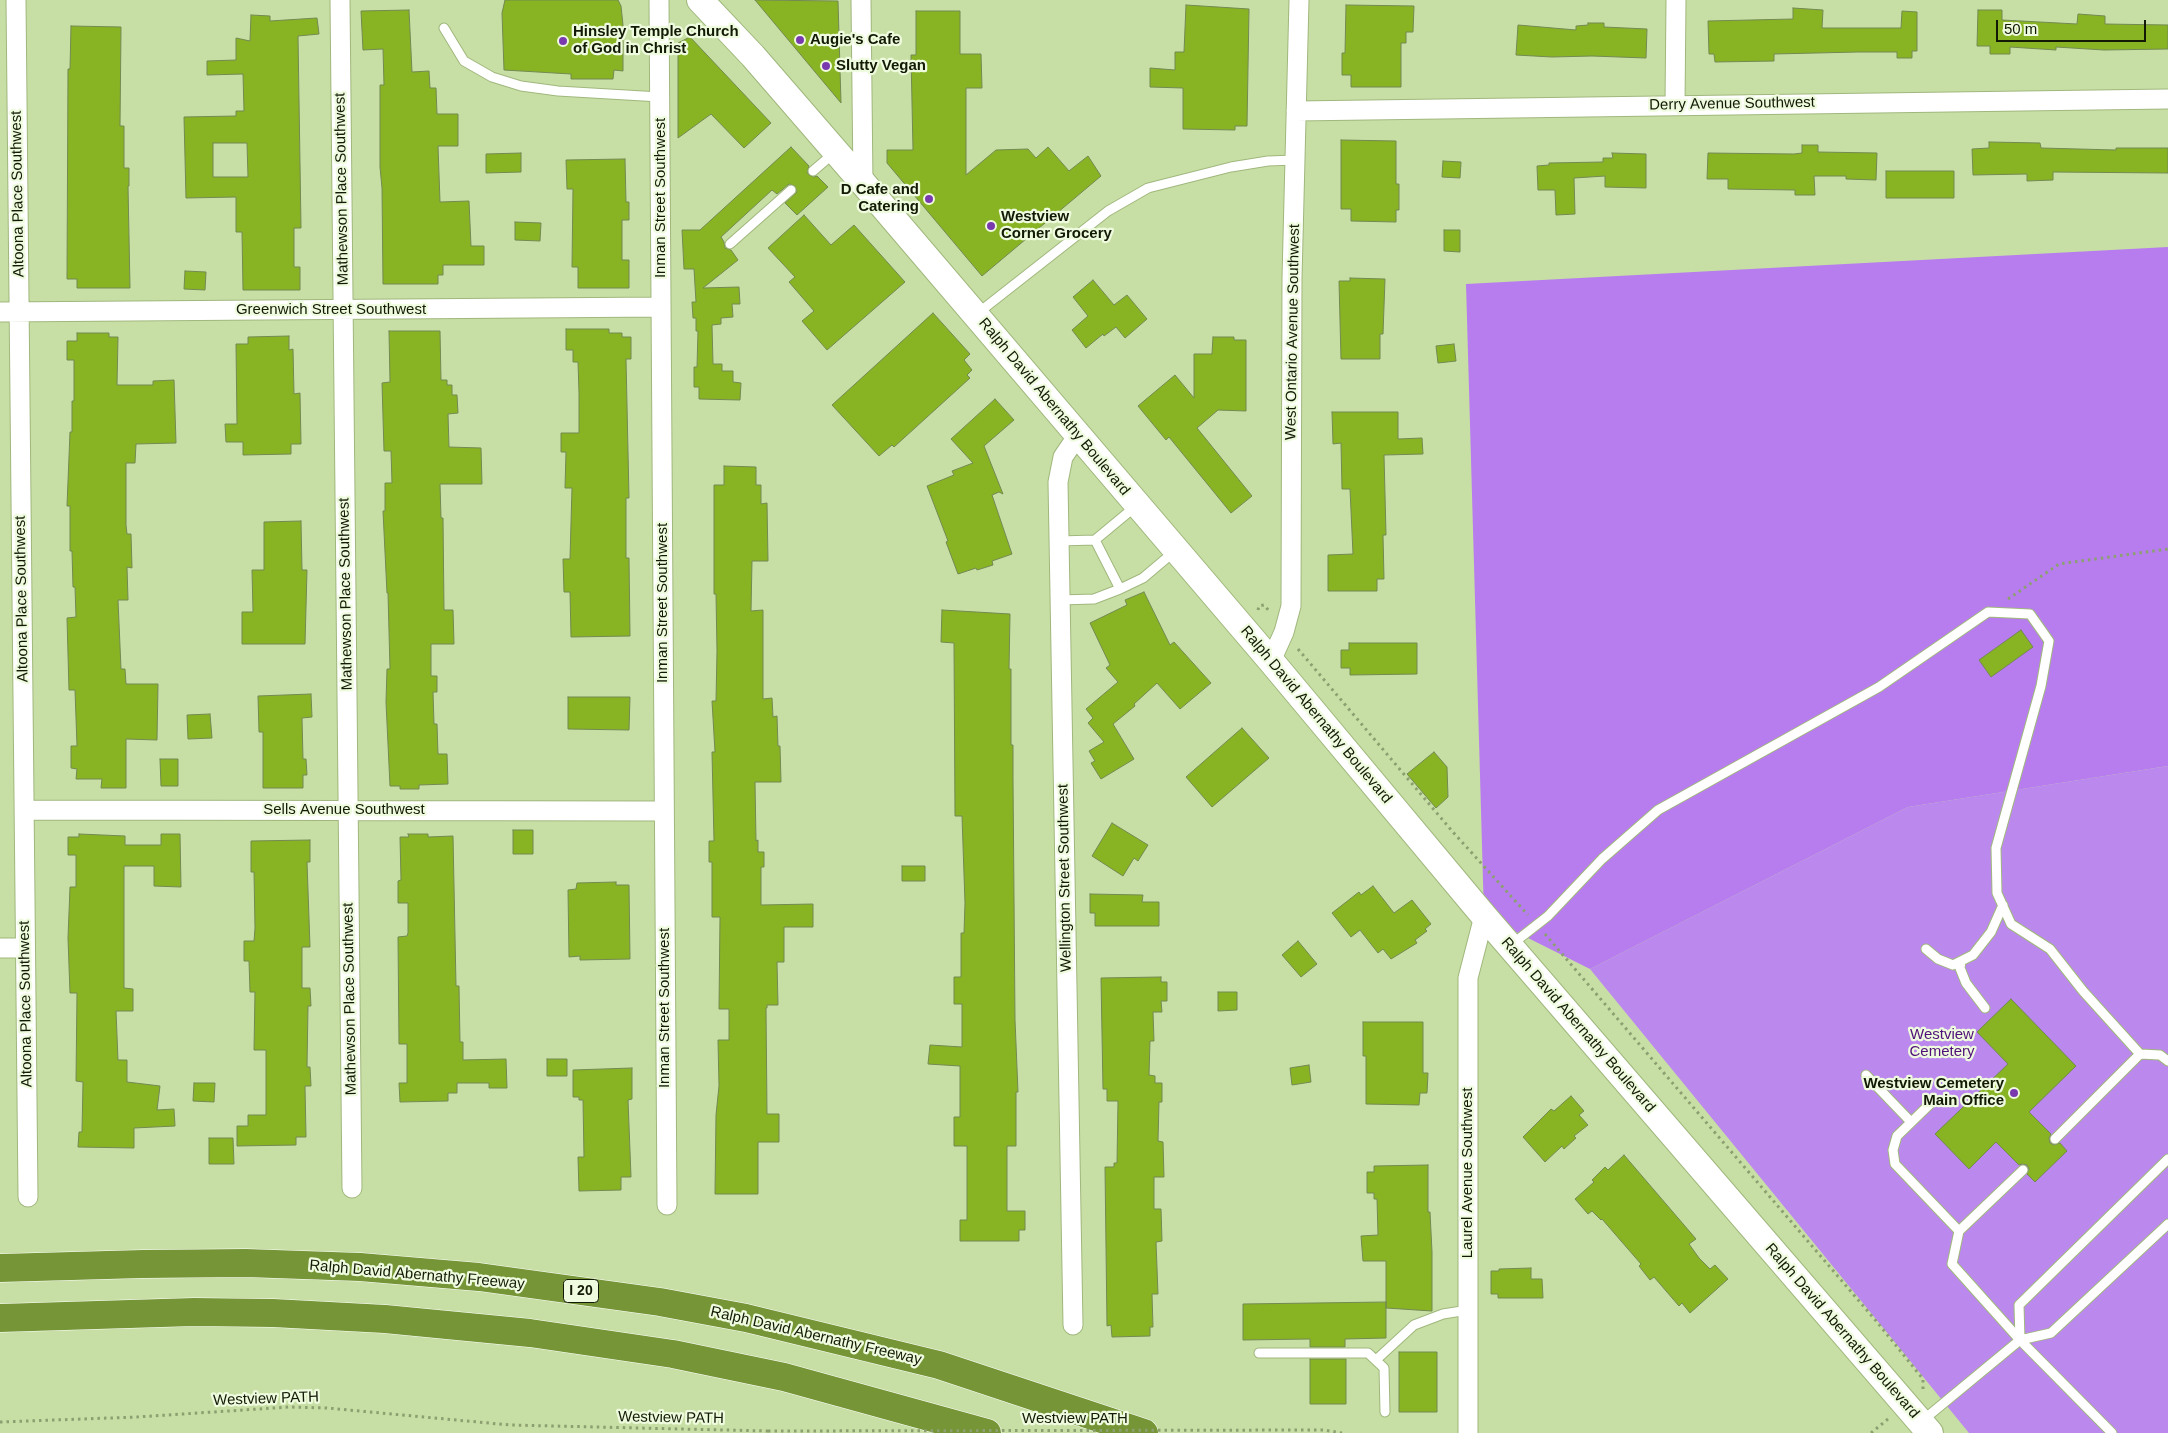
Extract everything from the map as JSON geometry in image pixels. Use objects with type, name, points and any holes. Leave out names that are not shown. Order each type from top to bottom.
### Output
[{"type":"highway","name":"Ralph David Abernathy Freeway","points":[[0,1268],[171,1264],[360,1267],[479,1277],[660,1302],[746,1318],[939,1364],[1144,1433]]},
{"type":"highway","points":[[0,1318],[194,1312],[274,1313],[386,1319],[530,1333],[672,1354],[784,1377],[988,1433]]},
{"type":"main road","name":"Ralph David Abernathy Boulevard","points":[[700,0],[753,56],[836,151],[1271,661],[1911,1427]]},
{"type":"street","name":"Altoona Place Southwest","points":[[16,0],[28,1197]]},
{"type":"street","name":"Mathewson Place Southwest","points":[[340,0],[352,1188]]},
{"type":"street","name":"Inman Street Southwest","points":[[659,0],[667,1205]]},
{"type":"street","points":[[861,0],[863,183]]},
{"type":"street","name":"West Ontario Avenue Southwest","points":[[1271,661],[1284,632],[1291,606],[1292,288],[1299,0]]},
{"type":"street","points":[[1675,105],[1676,0]]},
{"type":"street","name":"Derry Avenue Southwest","points":[[1296,111],[2168,99]]},
{"type":"street","name":"Greenwich Street Southwest","points":[[0,312],[661,307]]},
{"type":"street","name":"Wellington Street Southwest","points":[[1073,1326],[1058,482],[1063,456],[1078,435]]},
{"type":"street","name":"Sells Avenue Southwest","points":[[24,810],[664,811]]},
{"type":"street","name":"Laurel Avenue Southwest","points":[[1468,1433],[1468,978],[1484,916]]},
{"type":"street","points":[[0,948],[25,948]]},
{"type":"lane","points":[[444,28],[464,61],[492,76],[521,86],[558,91],[660,97]]},
{"type":"lane","points":[[813,171],[836,151]]},
{"type":"lane","points":[[976,315],[1108,211],[1148,188],[1230,167],[1295,160]]},
{"type":"lane","points":[[730,244],[791,190]]},
{"type":"lane","points":[[1059,541],[1095,540],[1137,504]]},
{"type":"lane","points":[[1095,540],[1120,589]]},
{"type":"lane","points":[[1060,600],[1094,599],[1120,589],[1143,578],[1176,550]]},
{"type":"lane","points":[[1509,946],[1548,916],[1602,859],[1658,810],[1879,687],[1988,612],[2030,614],[2049,641],[2041,686],[1996,848],[1998,893],[2011,924],[2050,949],[2083,991],[2140,1054],[2160,1055],[2168,1061]]},
{"type":"lane","points":[[1926,949],[1938,959],[1953,965],[1961,961],[1973,954],[1991,932],[2003,905]]},
{"type":"lane","points":[[1961,961],[1960,968],[1966,983],[1985,1008]]},
{"type":"lane","points":[[2055,1139],[2140,1054]]},
{"type":"lane","points":[[1866,1075],[1911,1122]]},
{"type":"lane","points":[[1930,1104],[1897,1136],[1893,1150],[1895,1164],[1959,1231]]},
{"type":"lane","points":[[2020,1340],[2019,1305],[2168,1159]]},
{"type":"lane","points":[[2023,1170],[1959,1231],[1952,1264],[2020,1340],[2112,1433]]},
{"type":"lane","points":[[1911,1427],[2020,1340],[2052,1333],[2168,1224]]},
{"type":"lane","points":[[1376,1360],[1414,1325],[1443,1314],[1468,1310]]},
{"type":"lane","points":[[1259,1353],[1368,1353],[1384,1368],[1385,1412]]},
{"type":"path","points":[[1988,612],[2059,564],[2168,549]]},
{"type":"path","points":[[1258,609],[1259,606],[1264,605],[1266,608]]},
{"type":"path","points":[[1302,655],[1452,831],[1530,917]]},
{"type":"path","points":[[1543,932],[1877,1322],[1924,1383]]},
{"type":"path","name":"Westview PATH","points":[[0,1422],[137,1417],[289,1407],[327,1408],[510,1426],[768,1431],[1324,1430],[1342,1433]]},
{"type":"path","points":[[1871,1433],[1911,1427]]},
{"type":"green space","name":"Westview Cemetery","points":[[2168,766],[2168,1433],[1969,1433],[1590,969],[1908,807]]},
{"type":"shaded area","points":[[2168,247],[2168,766],[1908,807],[1590,969],[1484,916],[1466,284]]},
{"type":"building","name":"Hinsley Temple Church of God in Christ","points":[[505,0],[618,0],[621,6],[623,25],[623,71],[614,70],[613,79],[571,79],[571,74],[504,70],[502,13]]},
{"type":"building","points":[[755,0],[838,1],[841,103]]},
{"type":"building","points":[[1186,5],[1249,9],[1247,126],[1235,126],[1235,130],[1183,129],[1183,88],[1150,87],[1150,68],[1175,70],[1175,52],[1184,52]]},
{"type":"building","points":[[1346,5],[1414,6],[1413,32],[1406,32],[1406,43],[1401,43],[1401,87],[1351,87],[1351,75],[1342,75],[1342,53],[1345,53]]},
{"type":"building","points":[[1793,8],[1823,10],[1822,28],[1901,28],[1902,11],[1917,12],[1917,51],[1912,51],[1912,58],[1897,58],[1897,52],[1858,52],[1774,54],[1774,61],[1715,62],[1714,54],[1709,54],[1708,21],[1793,19]]},
{"type":"building","points":[[409,10],[412,72],[429,71],[430,88],[436,88],[437,114],[458,114],[458,146],[438,146],[440,202],[469,201],[471,246],[484,246],[484,265],[443,265],[443,275],[438,275],[438,284],[383,284],[380,85],[384,85],[383,49],[363,50],[361,11]]},
{"type":"building","points":[[1978,10],[2002,10],[2002,20],[2077,24],[2078,14],[2105,16],[2105,24],[2168,25],[2168,49],[2104,50],[2056,47],[2056,50],[2010,47],[2010,54],[1990,54],[1990,46],[1977,46]]},
{"type":"building","name":"Westview Corner Grocery","points":[[916,11],[960,11],[960,54],[981,54],[982,88],[966,88],[966,175],[996,150],[1028,149],[1036,158],[1048,147],[1069,171],[1088,156],[1101,176],[982,276],[887,163],[887,150],[913,150],[911,55],[916,55]]},
{"type":"building","points":[[251,15],[270,16],[270,21],[317,18],[319,34],[298,36],[301,228],[294,228],[294,267],[300,267],[300,290],[243,290],[242,232],[236,232],[236,197],[186,198],[184,117],[236,116],[236,111],[244,111],[243,74],[207,75],[207,61],[236,60],[236,38],[250,41]],"holes":[[[213,143],[247,143],[248,177],[213,177]]]},
{"type":"building","points":[[1588,23],[1604,23],[1604,27],[1647,29],[1646,58],[1516,55],[1518,25],[1576,30],[1576,26],[1588,25]]},
{"type":"building","points":[[71,26],[121,27],[120,126],[124,126],[124,168],[129,168],[130,288],[77,288],[77,279],[67,279],[68,69],[70,69]]},
{"type":"building","points":[[690,37],[771,123],[744,148],[711,114],[678,138],[678,43]]},
{"type":"building","points":[[1341,140],[1396,141],[1396,184],[1399,184],[1399,210],[1396,210],[1396,222],[1351,221],[1351,209],[1341,209]]},
{"type":"building","points":[[1989,142],[2040,143],[2041,148],[2116,150],[2116,148],[2168,148],[2168,173],[2053,172],[2053,180],[2027,181],[2027,174],[1973,175],[1972,149],[1989,148]]},
{"type":"building","points":[[1802,145],[1818,145],[1818,152],[1877,153],[1876,180],[1846,179],[1846,176],[1814,176],[1815,195],[1795,195],[1795,190],[1728,189],[1728,179],[1707,179],[1708,153],[1794,154],[1802,153]]},
{"type":"building","points":[[791,147],[809,166],[807,172],[809,175],[817,176],[828,187],[797,215],[785,203],[797,192],[795,186],[789,184],[777,194],[772,190],[721,237],[725,248],[731,250],[738,260],[703,288],[739,287],[740,304],[732,304],[733,317],[721,318],[721,324],[712,325],[713,364],[722,364],[722,371],[733,371],[733,382],[741,383],[740,400],[699,399],[699,387],[694,387],[694,367],[697,367],[698,331],[696,331],[696,318],[693,318],[692,302],[696,302],[694,269],[684,269],[682,230],[700,230]]},
{"type":"building","points":[[521,153],[521,172],[486,173],[486,154]]},
{"type":"building","points":[[1612,153],[1646,154],[1646,188],[1605,187],[1605,176],[1574,178],[1575,214],[1556,215],[1555,190],[1538,190],[1537,166],[1549,165],[1549,163],[1603,162],[1603,158],[1613,158]]},
{"type":"building","points":[[625,159],[626,202],[629,202],[629,220],[622,220],[622,260],[629,260],[629,288],[578,288],[578,267],[572,267],[573,189],[567,189],[566,160]]},
{"type":"building","points":[[1443,161],[1461,162],[1460,178],[1442,177]]},
{"type":"building","points":[[1886,171],[1954,171],[1954,198],[1886,198]]},
{"type":"building","points":[[804,215],[831,245],[854,225],[905,282],[827,350],[802,321],[814,311],[789,282],[795,277],[768,248]]},
{"type":"building","points":[[515,222],[541,223],[540,241],[515,240]]},
{"type":"building","points":[[1444,230],[1460,230],[1460,252],[1444,251]]},
{"type":"building","points":[[185,271],[206,272],[205,290],[184,289]]},
{"type":"building","points":[[1350,278],[1385,279],[1383,334],[1380,334],[1380,359],[1341,359],[1339,281],[1350,281]]},
{"type":"building","points":[[1093,280],[1114,305],[1127,295],[1147,319],[1125,338],[1116,327],[1104,336],[1103,334],[1086,348],[1072,330],[1088,316],[1073,297]]},
{"type":"building","points":[[933,313],[970,354],[964,360],[972,370],[967,375],[970,378],[894,447],[892,445],[879,456],[832,405]]},
{"type":"building","points":[[566,329],[609,329],[609,333],[622,333],[622,337],[631,337],[631,359],[626,359],[629,498],[626,498],[626,558],[629,558],[630,636],[571,637],[570,592],[564,592],[563,559],[570,559],[572,488],[565,488],[566,452],[561,452],[561,433],[579,433],[579,393],[578,362],[573,362],[573,350],[566,350]]},
{"type":"building","points":[[389,331],[440,331],[441,380],[447,380],[447,385],[452,385],[452,395],[457,395],[458,413],[448,414],[449,447],[481,448],[482,484],[440,484],[441,518],[443,518],[444,610],[453,610],[454,644],[431,644],[431,676],[437,676],[437,692],[433,692],[434,724],[437,724],[438,754],[447,754],[448,784],[419,785],[419,789],[400,789],[400,786],[390,786],[386,702],[387,669],[390,669],[383,511],[385,511],[385,483],[392,483],[391,451],[384,451],[382,383],[390,382]]},
{"type":"building","points":[[77,333],[109,333],[109,337],[118,337],[117,385],[153,385],[153,381],[174,380],[176,443],[136,444],[135,463],[126,463],[126,525],[127,534],[131,534],[132,568],[127,567],[128,600],[118,600],[121,669],[125,669],[126,684],[158,684],[157,740],[126,739],[126,788],[101,788],[102,779],[76,779],[77,769],[71,768],[71,746],[77,746],[75,690],[69,690],[67,618],[76,617],[72,551],[70,551],[70,506],[67,506],[72,401],[74,401],[74,360],[67,360],[67,341],[77,341]]},
{"type":"building","points":[[289,336],[289,350],[293,349],[294,394],[300,393],[301,444],[291,444],[291,454],[243,455],[243,442],[226,442],[225,424],[237,424],[236,344],[248,344],[248,337]]},
{"type":"building","points":[[1213,337],[1234,337],[1234,340],[1246,340],[1246,411],[1218,410],[1197,428],[1252,496],[1231,513],[1169,437],[1166,440],[1138,406],[1175,375],[1194,398],[1194,354],[1212,354]]},
{"type":"building","points":[[1454,344],[1456,361],[1438,363],[1436,346]]},
{"type":"building","points":[[995,399],[1014,420],[984,446],[1003,494],[999,492],[992,495],[1012,554],[992,561],[993,565],[958,574],[946,542],[948,541],[927,486],[954,475],[952,471],[973,463],[951,439]]},
{"type":"building","points":[[1332,412],[1398,412],[1398,439],[1422,438],[1423,454],[1384,455],[1386,535],[1383,535],[1384,579],[1377,579],[1377,591],[1328,591],[1328,555],[1353,554],[1350,489],[1342,489],[1341,443],[1333,444]]},
{"type":"building","points":[[724,466],[756,467],[756,485],[761,485],[761,504],[767,503],[768,561],[752,561],[751,611],[763,610],[763,699],[772,698],[773,717],[777,716],[781,782],[755,782],[756,841],[758,840],[758,852],[764,852],[764,867],[761,867],[761,905],[813,904],[813,927],[784,927],[784,962],[777,962],[778,1005],[767,1005],[766,1008],[767,1114],[779,1114],[779,1142],[758,1142],[758,1194],[715,1194],[716,1115],[719,1086],[718,1040],[729,1040],[729,1009],[719,1009],[720,917],[712,917],[712,862],[709,862],[709,841],[714,841],[712,752],[715,752],[712,701],[716,701],[717,651],[716,594],[714,594],[714,485],[724,485]]},
{"type":"building","points":[[301,521],[302,570],[307,570],[305,644],[242,644],[242,612],[253,612],[252,570],[264,570],[264,522]]},
{"type":"building","points":[[1144,592],[1170,645],[1174,642],[1211,683],[1180,709],[1157,683],[1134,704],[1135,706],[1113,724],[1134,759],[1101,779],[1091,763],[1095,761],[1089,751],[1104,742],[1088,723],[1093,718],[1086,709],[1118,682],[1106,668],[1110,665],[1090,623],[1127,605],[1125,600]]},
{"type":"building","points":[[942,610],[1010,614],[1009,669],[1011,669],[1011,745],[1013,745],[1015,1020],[1018,1092],[1016,1092],[1016,1146],[1007,1146],[1007,1211],[1025,1211],[1025,1230],[1019,1230],[1019,1241],[960,1241],[960,1220],[967,1220],[967,1146],[954,1146],[954,1117],[960,1117],[960,1066],[928,1064],[930,1045],[962,1047],[962,1004],[954,1004],[954,977],[961,977],[961,933],[964,933],[965,903],[962,816],[955,816],[954,643],[941,642]]},
{"type":"building","points":[[2021,630],[2033,647],[1991,677],[1979,660]]},
{"type":"building","points":[[1349,643],[1417,643],[1417,674],[1350,675],[1350,668],[1341,668],[1341,650],[1349,650]]},
{"type":"building","points":[[311,694],[312,717],[302,718],[303,759],[306,759],[307,775],[303,775],[303,788],[263,788],[263,732],[259,732],[258,696]]},
{"type":"building","points":[[568,697],[630,697],[629,730],[568,729]]},
{"type":"building","points":[[210,714],[212,738],[188,739],[187,715]]},
{"type":"building","points":[[1242,728],[1269,758],[1212,807],[1186,777]]},
{"type":"building","points":[[1434,752],[1447,767],[1448,797],[1436,808],[1407,774]]},
{"type":"building","points":[[160,759],[178,759],[178,786],[161,786]]},
{"type":"building","points":[[1112,823],[1148,845],[1138,861],[1134,858],[1123,876],[1092,856]]},
{"type":"building","points":[[513,830],[533,830],[533,854],[513,854]]},
{"type":"building","points":[[79,834],[125,836],[125,845],[161,845],[161,834],[180,834],[181,887],[154,886],[154,866],[124,866],[124,988],[133,989],[133,1011],[116,1011],[118,1060],[127,1060],[127,1082],[160,1086],[157,1110],[174,1109],[175,1126],[134,1128],[134,1148],[78,1147],[79,1132],[82,1132],[83,1082],[76,1081],[77,993],[70,993],[68,938],[70,887],[76,887],[76,855],[68,855],[68,837],[79,837]]},
{"type":"building","points":[[408,834],[428,834],[428,837],[453,836],[456,986],[459,986],[460,1042],[463,1042],[463,1060],[506,1059],[507,1088],[489,1088],[489,1083],[457,1083],[457,1093],[448,1093],[448,1101],[400,1102],[399,1083],[407,1083],[407,1044],[399,1044],[398,937],[407,936],[408,933],[408,903],[398,903],[398,881],[401,880],[400,837],[409,837]]},
{"type":"building","points":[[310,840],[310,862],[307,862],[310,947],[302,947],[302,988],[310,988],[311,1006],[308,1006],[307,1067],[310,1067],[311,1086],[305,1086],[306,1137],[296,1137],[296,1145],[237,1146],[237,1126],[248,1126],[248,1115],[266,1115],[266,1050],[254,1050],[255,992],[250,992],[249,961],[244,961],[244,941],[254,941],[255,928],[254,872],[251,872],[251,841]]},
{"type":"building","points":[[902,866],[925,866],[925,881],[902,881]]},
{"type":"building","points":[[616,882],[616,885],[629,885],[630,959],[580,960],[580,956],[569,957],[568,890],[576,889],[577,883]]},
{"type":"building","points":[[1373,886],[1394,913],[1412,900],[1431,924],[1425,929],[1427,931],[1415,940],[1417,943],[1391,959],[1383,949],[1378,953],[1360,930],[1351,937],[1332,913],[1359,892],[1361,895]]},
{"type":"building","points":[[1090,894],[1143,895],[1142,902],[1159,902],[1159,926],[1095,926],[1095,913],[1090,913]]},
{"type":"building","points":[[1298,941],[1317,964],[1301,977],[1282,955]]},
{"type":"building","points":[[1161,977],[1161,982],[1167,982],[1167,1001],[1161,1001],[1162,1012],[1153,1012],[1154,1041],[1150,1041],[1149,1075],[1155,1076],[1155,1083],[1162,1083],[1162,1102],[1159,1102],[1158,1141],[1163,1142],[1164,1177],[1154,1177],[1154,1209],[1161,1209],[1162,1241],[1156,1242],[1158,1294],[1152,1294],[1153,1327],[1150,1327],[1150,1336],[1112,1337],[1111,1325],[1107,1326],[1105,1167],[1114,1167],[1114,1163],[1117,1163],[1118,1101],[1107,1101],[1107,1089],[1103,1089],[1101,978]]},
{"type":"building","points":[[1218,992],[1237,992],[1237,1010],[1218,1011]]},
{"type":"building","name":"Westview Cemetery Main Office","points":[[2011,999],[2076,1066],[2029,1112],[2051,1134],[2049,1138],[2050,1143],[2054,1145],[2060,1143],[2067,1151],[2035,1182],[2027,1174],[2029,1169],[2027,1165],[2019,1165],[1996,1142],[1969,1169],[1935,1134],[2008,1064],[1977,1032]]},
{"type":"building","points":[[1363,1022],[1423,1022],[1423,1073],[1428,1073],[1427,1093],[1420,1093],[1419,1105],[1366,1104],[1366,1056],[1363,1056]]},
{"type":"building","points":[[547,1059],[567,1059],[567,1076],[547,1076]]},
{"type":"building","points":[[1309,1065],[1311,1082],[1292,1085],[1290,1068]]},
{"type":"building","points":[[632,1068],[632,1099],[628,1100],[631,1177],[621,1177],[621,1190],[579,1191],[578,1157],[584,1157],[583,1100],[579,1100],[579,1097],[573,1097],[573,1070]]},
{"type":"building","points":[[194,1083],[215,1083],[214,1102],[193,1101]]},
{"type":"building","points":[[1571,1096],[1584,1111],[1579,1115],[1588,1125],[1574,1136],[1576,1138],[1564,1149],[1562,1146],[1545,1162],[1523,1137],[1551,1109],[1554,1111]]},
{"type":"building","points":[[209,1138],[233,1138],[234,1164],[209,1164]]},
{"type":"building","points":[[1624,1155],[1696,1239],[1689,1244],[1699,1258],[1710,1269],[1715,1265],[1728,1279],[1690,1313],[1682,1303],[1679,1306],[1654,1277],[1650,1280],[1639,1266],[1641,1264],[1602,1219],[1592,1211],[1588,1214],[1575,1199],[1594,1182],[1592,1180],[1605,1167],[1608,1170]]},
{"type":"building","points":[[1428,1165],[1428,1212],[1430,1212],[1432,1252],[1432,1311],[1386,1308],[1386,1261],[1363,1261],[1361,1236],[1378,1235],[1377,1199],[1374,1199],[1374,1193],[1367,1193],[1367,1172],[1374,1172],[1374,1166]]},
{"type":"building","points":[[1531,1268],[1531,1279],[1542,1279],[1543,1298],[1498,1298],[1498,1294],[1491,1294],[1491,1271]]},
{"type":"building","points":[[1386,1302],[1386,1338],[1345,1339],[1345,1347],[1310,1347],[1310,1339],[1243,1340],[1243,1304]]},
{"type":"building","points":[[1399,1352],[1437,1352],[1437,1412],[1399,1412]]},
{"type":"building","points":[[1310,1359],[1346,1359],[1346,1404],[1310,1404]]},
{"type":"place","name":"Augie's Cafe","points":[[800,40]]},
{"type":"place","name":"Hinsley Temple Church of God in Christ","points":[[563,41]]},
{"type":"place","name":"Slutty Vegan","points":[[826,66]]},
{"type":"place","name":"D Cafe and Catering","points":[[929,199]]},
{"type":"place","name":"Westview Corner Grocery","points":[[991,226]]},
{"type":"place","name":"Westview Cemetery Main Office","points":[[2014,1093]]}]
